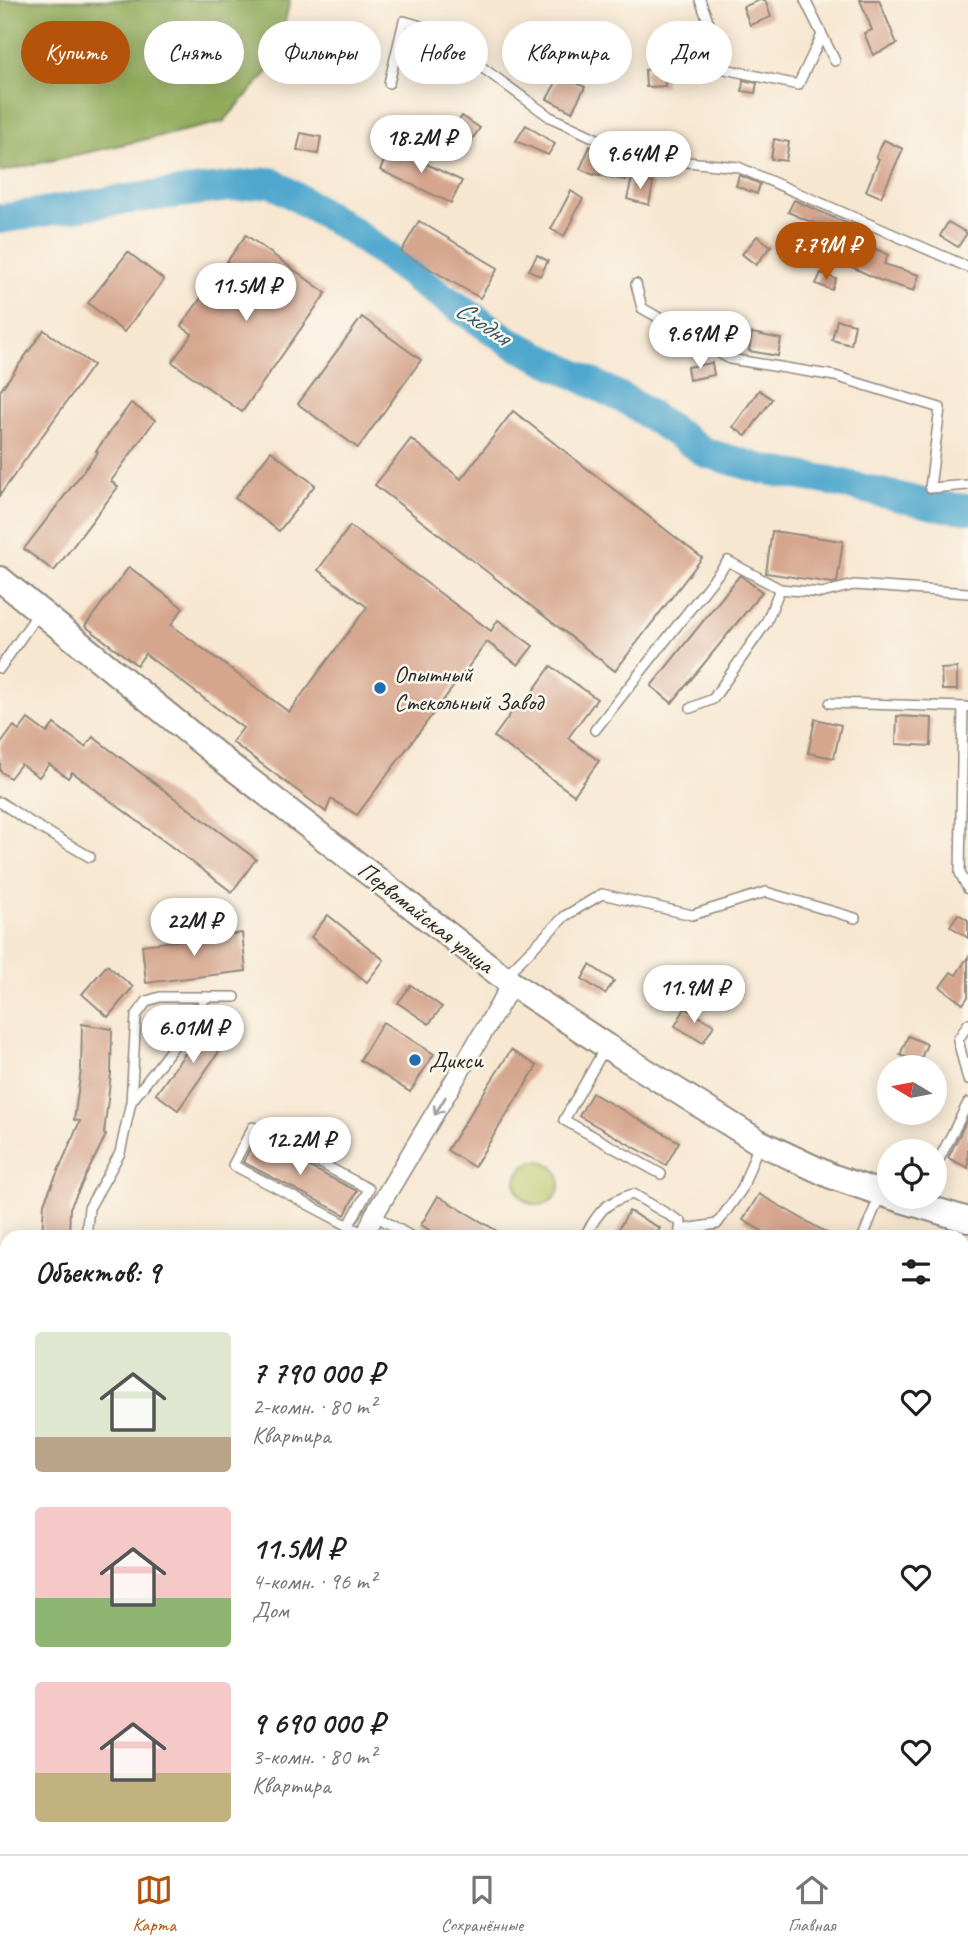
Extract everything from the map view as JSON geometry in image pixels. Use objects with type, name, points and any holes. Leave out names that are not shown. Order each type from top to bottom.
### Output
[{"type":"main road","name":"Первомайская улица","points":[[0,579],[227,763],[508,981],[759,1142],[831,1176],[877,1192]]},
{"type":"main road","name":"Первомайская улица","points":[[940,1209],[968,1220]]},
{"type":"street","points":[[368,1230],[374,1215],[508,981]]},
{"type":"lane","points":[[700,0],[708,21]]},
{"type":"lane","points":[[805,0],[835,61]]},
{"type":"lane","points":[[389,83],[404,21],[428,28],[550,117],[636,157],[738,167],[968,267]]},
{"type":"lane","points":[[732,71],[798,85],[822,35]]},
{"type":"lane","points":[[636,284],[642,308],[730,359],[835,376],[940,408],[930,488],[968,485]]},
{"type":"lane","points":[[596,730],[728,561],[780,589],[822,593],[854,585],[968,593]]},
{"type":"lane","points":[[691,708],[713,699],[766,623],[780,589]]},
{"type":"lane","points":[[0,668],[40,612]]},
{"type":"lane","points":[[830,702],[965,707],[960,873],[968,889]]},
{"type":"lane","points":[[0,802],[90,857]]},
{"type":"lane","points":[[508,981],[565,916],[602,894],[692,915],[766,892],[855,918]]},
{"type":"lane","points":[[131,1102],[199,1013],[205,997]]},
{"type":"lane","points":[[87,1230],[89,1209],[120,1153],[131,1102],[136,1016],[147,1001],[160,998],[235,997]]},
{"type":"lane","points":[[968,1024],[958,1040],[968,1080]]},
{"type":"lane","points":[[606,1046],[564,1120],[661,1174]]},
{"type":"lane","points":[[947,1144],[968,1103]]},
{"type":"lane","points":[[349,1225],[369,1189],[253,1127],[233,1165],[357,1230]]},
{"type":"lane","points":[[694,1230],[717,1224],[743,1189],[759,1142]]},
{"type":"lane","points":[[588,1230],[600,1211],[616,1199],[633,1194],[681,1222],[680,1230]]},
{"type":"lane","points":[[867,1230],[879,1209]]},
{"type":"lane","points":[[374,1215],[400,1230]]},
{"type":"green space","points":[[0,0],[290,0],[285,21],[258,21],[258,83],[223,122],[0,172]]},
{"type":"green space","points":[[538,1161],[547,1162],[554,1167],[559,1174],[559,1192],[554,1199],[547,1204],[538,1205],[529,1204],[522,1199],[517,1192],[516,1183],[517,1174],[522,1167],[529,1162]]},
{"type":"building","points":[[765,0],[771,17],[750,25],[743,7]]},
{"type":"building","points":[[860,0],[879,0],[897,44],[873,55],[864,33],[872,30]]},
{"type":"building","points":[[645,70],[646,84],[665,86],[646,87]]},
{"type":"building","points":[[743,80],[757,83],[755,93],[742,91]]},
{"type":"building","points":[[555,84],[579,84],[585,87],[572,112],[547,99]]},
{"type":"building","points":[[462,116],[480,128],[468,145],[450,134]]},
{"type":"building","points":[[526,125],[555,144],[548,155],[516,141]]},
{"type":"building","points":[[301,133],[321,137],[318,154],[297,150]]},
{"type":"building","points":[[774,139],[789,142],[786,161],[771,159]]},
{"type":"building","points":[[884,140],[903,149],[881,197],[866,191]]},
{"type":"building","points":[[590,146],[630,162],[626,180],[594,175],[580,169]]},
{"type":"building","points":[[391,147],[462,181],[451,203],[380,170]]},
{"type":"building","points":[[739,175],[760,184],[757,194],[736,186]]},
{"type":"building","points":[[632,178],[653,183],[649,205],[627,199]]},
{"type":"building","points":[[571,191],[583,199],[564,236],[551,229]]},
{"type":"building","points":[[794,200],[862,230],[859,237],[788,212]]},
{"type":"building","points":[[419,221],[498,268],[480,298],[401,252]]},
{"type":"building","points":[[948,222],[967,233],[958,247],[940,236]]},
{"type":"building","points":[[246,235],[326,293],[242,412],[172,362],[192,334],[181,326]]},
{"type":"building","points":[[757,236],[771,246],[756,265],[742,254]]},
{"type":"building","points":[[864,243],[888,255],[884,264],[919,275],[914,291],[879,280],[852,267]]},
{"type":"building","points":[[128,252],[164,280],[124,332],[88,303]]},
{"type":"building","points":[[537,255],[548,261],[540,276],[529,270]]},
{"type":"building","points":[[821,273],[836,279],[832,290],[816,284]]},
{"type":"building","points":[[709,313],[721,320],[713,332],[702,326]]},
{"type":"building","points":[[362,317],[421,360],[358,448],[298,404]]},
{"type":"building","points":[[837,320],[855,324],[851,345],[832,340]]},
{"type":"building","points":[[44,330],[93,365],[0,495],[0,391]]},
{"type":"building","points":[[752,333],[781,339],[778,356],[749,351]]},
{"type":"building","points":[[712,363],[714,375],[689,380],[687,367]]},
{"type":"building","points":[[759,390],[772,399],[746,436],[733,427]]},
{"type":"building","points":[[131,403],[155,420],[111,481],[118,487],[54,571],[24,549],[98,452],[96,451]]},
{"type":"building","points":[[513,411],[702,558],[615,671],[375,485],[411,439],[461,479]]},
{"type":"building","points":[[271,451],[315,485],[279,531],[235,498]]},
{"type":"building","name":"Опытный Стекольный Завод","points":[[350,526],[491,631],[498,620],[533,646],[518,665],[487,642],[357,815],[331,799],[326,812],[232,742],[243,728],[145,654],[137,665],[85,626],[129,567],[183,608],[171,625],[289,712],[367,607],[318,570]]},
{"type":"building","points":[[772,531],[843,541],[837,582],[766,573]]},
{"type":"building","points":[[740,575],[762,592],[672,703],[651,686]]},
{"type":"building","points":[[551,666],[597,699],[568,738],[599,761],[574,795],[494,737],[519,702],[523,705]]},
{"type":"building","points":[[957,668],[957,690],[942,690],[941,669]]},
{"type":"building","points":[[897,716],[932,718],[931,746],[896,744]]},
{"type":"building","points":[[28,719],[47,733],[54,724],[85,747],[93,737],[256,859],[232,892],[72,772],[68,778],[49,764],[39,777],[21,764],[10,778],[0,771],[0,745],[14,726],[19,731]]},
{"type":"building","points":[[815,719],[841,725],[834,758],[808,753]]},
{"type":"building","points":[[958,914],[968,920],[968,938],[950,926]]},
{"type":"building","points":[[328,915],[384,960],[367,982],[311,937]]},
{"type":"building","points":[[242,933],[246,971],[146,983],[142,945]]},
{"type":"building","points":[[968,957],[968,997],[963,1004],[940,987],[951,972],[956,975]]},
{"type":"building","points":[[107,965],[133,987],[108,1017],[82,994]]},
{"type":"building","points":[[590,965],[614,981],[605,994],[582,979]]},
{"type":"building","points":[[411,985],[442,1007],[429,1024],[398,1003]]},
{"type":"building","points":[[685,1008],[714,1025],[703,1043],[675,1026]]},
{"type":"building","points":[[209,1020],[230,1036],[178,1110],[156,1094]]},
{"type":"building","points":[[383,1022],[434,1054],[410,1092],[360,1060]]},
{"type":"building","points":[[82,1024],[112,1029],[106,1135],[70,1208],[69,1230],[42,1230],[44,1203],[80,1121],[74,1120],[81,1070]]},
{"type":"building","points":[[908,1036],[927,1044],[922,1055],[900,1055]]},
{"type":"building","points":[[511,1050],[537,1066],[474,1167],[447,1150]]},
{"type":"building","points":[[592,1093],[679,1142],[666,1165],[579,1116]]},
{"type":"building","points":[[968,1118],[968,1168],[948,1158]]},
{"type":"building","points":[[255,1139],[357,1191],[345,1215],[243,1162]]},
{"type":"building","points":[[759,1194],[822,1230],[760,1230],[743,1220]]},
{"type":"building","points":[[438,1196],[495,1230],[429,1230],[421,1225]]},
{"type":"building","points":[[629,1211],[660,1228],[659,1230],[618,1230]]},
{"type":"waterway","name":"Сходня","points":[[0,219],[112,201],[271,182],[351,230],[431,289],[512,343],[628,401],[706,453],[766,470],[831,481],[937,506],[968,509]]},
{"type":"place","name":"Опытный Стекольный Завод","points":[[380,688]]},
{"type":"place","name":"Дикси","points":[[415,1060]]}]
